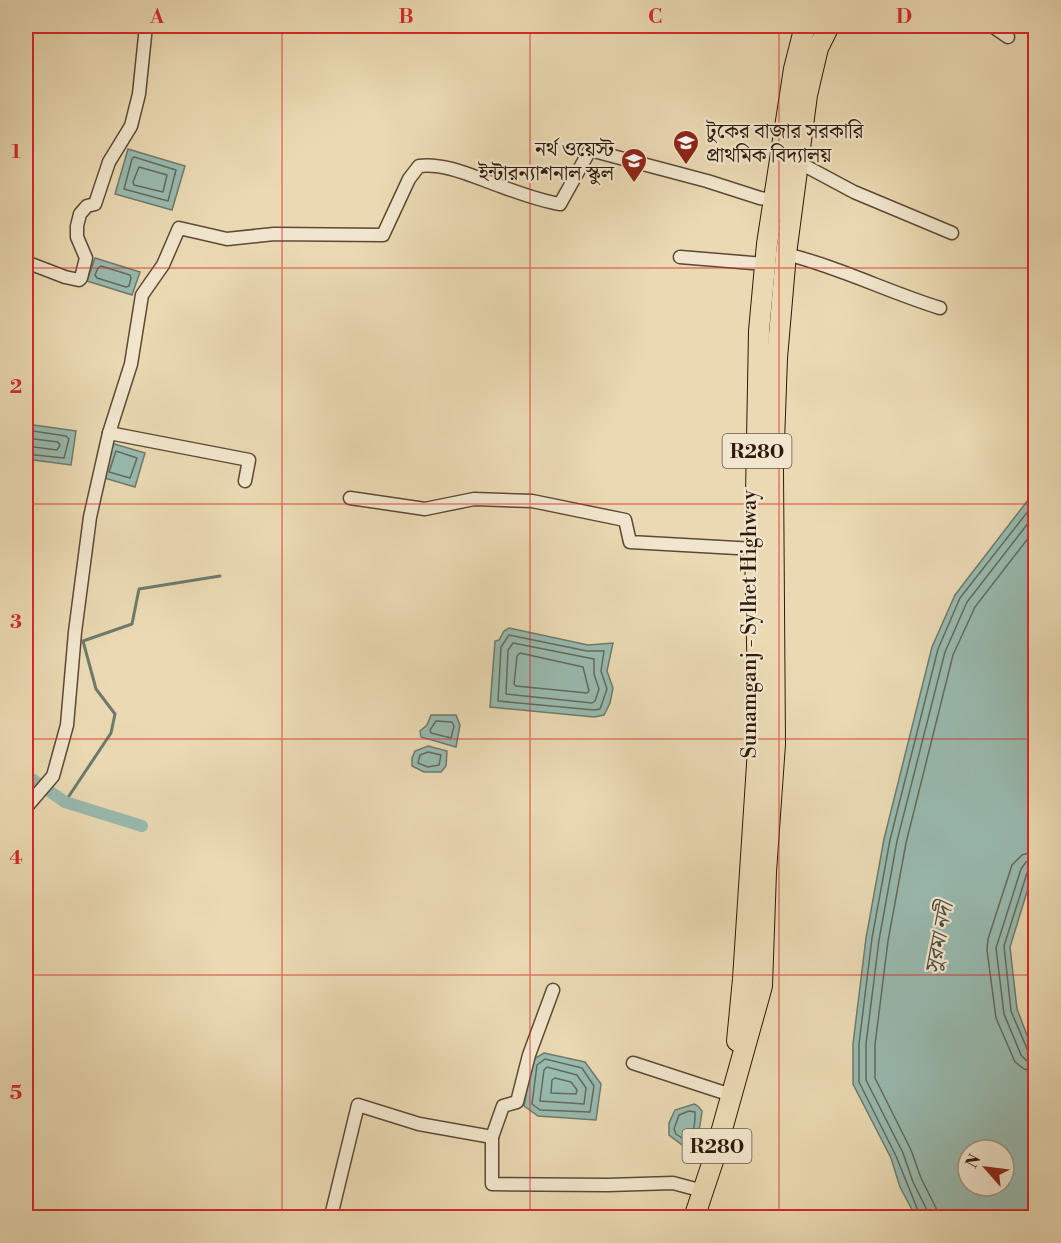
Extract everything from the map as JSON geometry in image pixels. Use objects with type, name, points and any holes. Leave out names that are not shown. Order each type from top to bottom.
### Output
[{"type":"main road","name":"Sunamganj - Sylhet Highway","points":[[694,1218],[762,986],[758,876],[759,734],[755,549],[759,331],[774,200],[794,69],[805,26]]},
{"type":"main road","name":"Sunamganj - Sylhet Highway","points":[[758,876],[775,744],[773,470],[777,358],[786,254],[807,94],[818,48],[829,26]]},
{"type":"main road","points":[[731,1095],[743,979],[758,876]]},
{"type":"street","points":[[26,262],[64,277],[79,280],[81,278],[86,258],[77,237],[80,214],[87,206],[95,204],[109,162],[131,126],[139,94],[146,26]]},
{"type":"street","points":[[992,26],[1008,37]]},
{"type":"street","points":[[27,803],[53,776],[67,725],[75,632],[90,517],[109,433],[131,364],[142,295],[163,265],[178,228],[227,239],[274,234],[382,236],[409,179],[419,166],[427,165],[466,173],[541,200],[560,204],[590,150],[774,200]]},
{"type":"street","points":[[798,162],[854,192],[952,233]]},
{"type":"street","points":[[786,254],[811,260],[940,308]]},
{"type":"street","points":[[680,257],[765,264]]},
{"type":"street","points":[[109,433],[249,460],[245,481]]},
{"type":"street","points":[[350,498],[424,509],[474,499],[532,501],[625,520],[630,542],[755,549]]},
{"type":"street","points":[[553,990],[529,1055],[517,1102],[503,1106],[492,1137],[492,1184],[674,1183],[703,1191]]},
{"type":"street","points":[[633,1063],[731,1095]]},
{"type":"street","points":[[325,1218],[331,1216],[358,1105],[419,1124],[492,1137]]},
{"type":"water","points":[[128,149],[185,166],[172,210],[115,194]]},
{"type":"water","points":[[95,258],[140,272],[132,295],[87,281]]},
{"type":"water","points":[[26,424],[76,431],[71,465],[26,459]]},
{"type":"water","points":[[111,443],[145,453],[135,487],[101,477]]},
{"type":"water","name":"সুরমা নদী","points":[[1035,491],[1035,866],[1010,947],[1017,1009],[1035,1056],[1035,1217],[916,1217],[900,1187],[891,1158],[853,1084],[853,1044],[866,938],[884,839],[932,647],[955,595]]},
{"type":"water","points":[[509,628],[588,645],[613,643],[607,671],[613,688],[610,703],[604,715],[594,717],[490,707],[495,641],[499,640],[504,631]]},
{"type":"water","points":[[431,715],[456,715],[460,725],[456,747],[421,737],[420,731],[427,725]]},
{"type":"water","points":[[428,746],[447,751],[446,766],[441,772],[424,772],[412,766],[415,751]]},
{"type":"water","points":[[544,1053],[585,1062],[601,1084],[596,1120],[538,1116],[524,1106],[532,1060]]},
{"type":"water","points":[[694,1104],[702,1111],[700,1127],[694,1140],[685,1147],[669,1135],[669,1123],[675,1110]]},
{"type":"waterway","points":[[65,802],[111,733],[115,714],[96,689],[83,641],[132,624],[139,589],[220,576]]},
{"type":"waterway","points":[[26,775],[65,802],[142,826]]},
{"type":"place","name":"টুকের বাজার সরকারি প্রাথমিক বিদ্যালয়","points":[[686,166]]},
{"type":"place","name":"নর্থ ওয়েস্ট ইন্টারন্যাশনাল স্কুল","points":[[634,184]]}]
